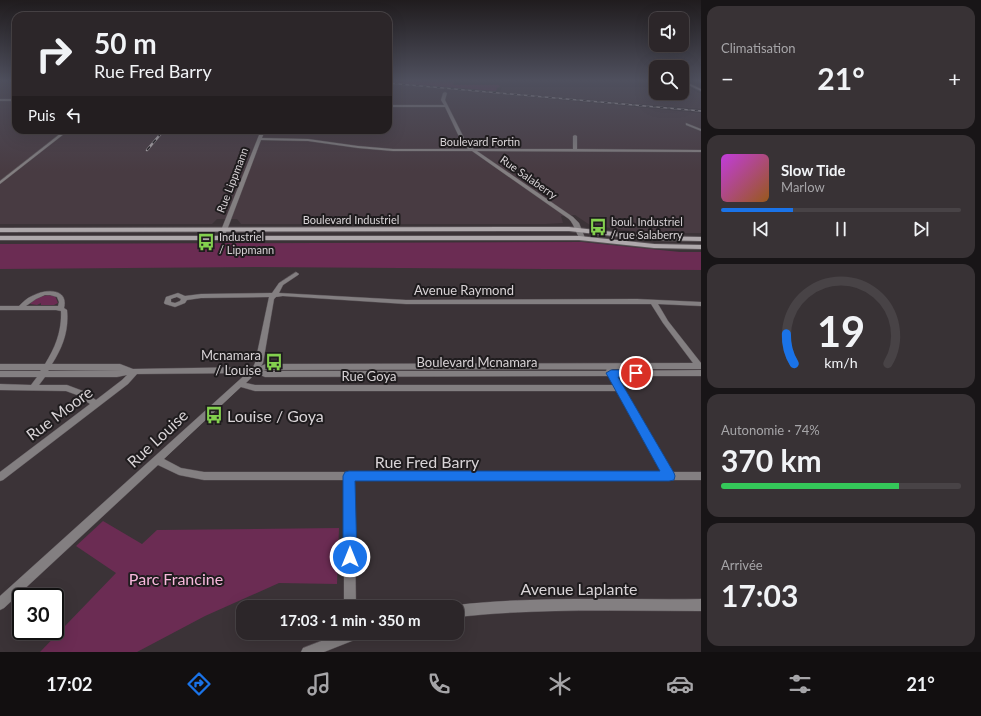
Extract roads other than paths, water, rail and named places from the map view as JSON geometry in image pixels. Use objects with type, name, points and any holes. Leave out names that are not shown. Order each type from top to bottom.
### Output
[{"type":"street","name":"Rue Salaberry","points":[[448,110],[463,143],[568,216],[576,223],[582,238]]},
{"type":"street","points":[[687,124],[701,130]]},
{"type":"street","points":[[0,183],[62,134]]},
{"type":"street","name":"Rue Lippmann","points":[[221,238],[261,134]]},
{"type":"street","points":[[575,136],[575,150]]},
{"type":"street","name":"Boulevard Fortin","points":[[259,139],[308,140],[382,150],[701,150]]},
{"type":"street","name":"Boulevard Industriel","points":[[0,230],[579,230],[655,238],[701,239]]},
{"type":"street","name":"Boulevard Industriel","points":[[0,238],[582,238],[654,246],[701,247]]},
{"type":"street","name":"Rue Louise","points":[[0,604],[254,370],[259,363],[271,300],[281,284],[296,274]]},
{"type":"street","points":[[21,308],[35,296],[51,293],[57,294],[61,297],[63,303],[61,308]]},
{"type":"street","name":"Avenue Raymond","points":[[184,298],[198,296],[285,294],[406,302],[637,301],[654,303],[701,304]]},
{"type":"street","points":[[654,303],[665,322],[700,368]]},
{"type":"street","points":[[0,308],[61,308],[65,312],[63,330],[47,367],[34,387]]},
{"type":"street","name":"Boulevard Mcnamara","points":[[0,367],[120,367],[135,371]]},
{"type":"street","name":"Boulevard Mcnamara","points":[[0,374],[117,374],[135,371],[254,370],[265,374],[700,368]]},
{"type":"street","points":[[609,370],[669,476]]},
{"type":"street","name":"Rue Moore","points":[[0,477],[128,379],[135,371]]},
{"type":"street","name":"Rue Goya","points":[[239,384],[255,388],[620,388]]},
{"type":"street","points":[[0,387],[55,387],[72,390],[80,393],[96,404]]},
{"type":"street","name":"Rue Fred Barry","points":[[156,460],[179,471],[204,476],[701,476]]},
{"type":"street","points":[[349,476],[350,600]]},
{"type":"street","name":"Avenue Laplante","points":[[464,610],[523,606],[701,605]]},
{"type":"street","points":[[307,652],[337,640]]},
{"type":"railway","points":[[695,110],[701,111]]},
{"type":"railway","points":[[147,150],[161,134]]},
{"type":"place","name":"boul. Industriel / rue Salaberry","points":[[598,227]]},
{"type":"place","name":"Industriel / Lippmann","points":[[206,242]]},
{"type":"place","name":"Mcnamara / Louise","points":[[274,362]]},
{"type":"place","name":"Louise / Goya","points":[[214,415]]},
{"type":"park label","name":"Parc Francine","points":[[176,578]]}]
